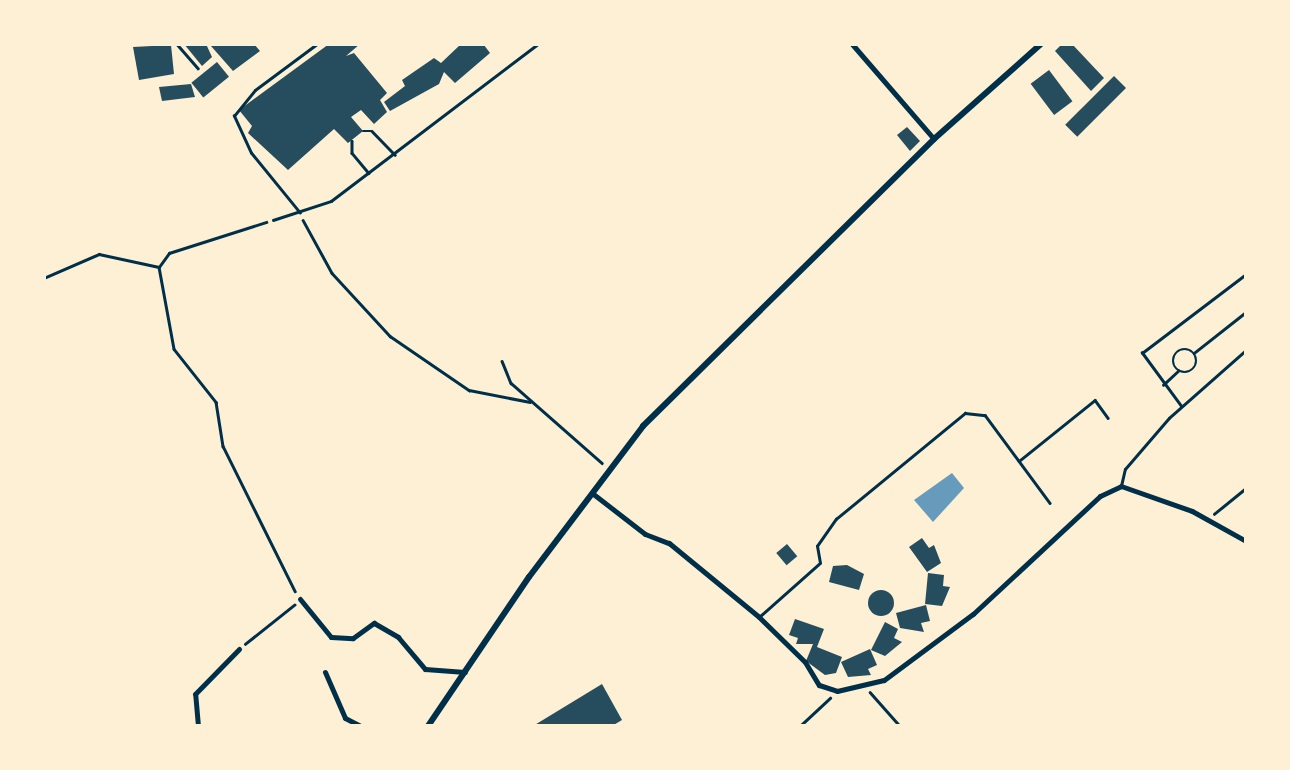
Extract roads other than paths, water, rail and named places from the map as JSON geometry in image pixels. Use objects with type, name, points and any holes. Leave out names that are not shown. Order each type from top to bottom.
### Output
[{"type":"street","points":[[852,44],[934,139]]},
{"type":"street","points":[[428,726],[592,493],[643,426],[934,139],[1041,44]]},
{"type":"street","points":[[592,493],[645,534],[669,543],[759,617],[806,662],[818,685],[837,691],[865,687],[974,614],[1100,496],[1121,486],[1208,519],[1246,541]]},
{"type":"street","points":[[300,599],[331,637],[353,638],[374,623],[398,637],[425,669],[465,672]]},
{"type":"street","points":[[198,726],[195,694],[239,649]]},
{"type":"street","points":[[325,672],[345,718],[361,726]]},
{"type":"lane","points":[[177,44],[198,68]]},
{"type":"lane","points":[[300,213],[251,153],[234,116],[246,97],[317,44]]},
{"type":"lane","points":[[273,220],[300,213],[369,173],[538,44]]},
{"type":"lane","points":[[363,131],[372,131],[395,155]]},
{"type":"lane","points":[[352,141],[352,153],[369,173]]},
{"type":"lane","points":[[1181,406],[1144,362],[1147,345],[1246,274]]},
{"type":"lane","points":[[1178,371],[1176,354],[1194,354],[1246,312]]},
{"type":"lane","points":[[1121,486],[1125,470],[1181,406],[1246,350]]},
{"type":"lane","points":[[1163,385],[1178,371],[1195,368],[1194,354]]},
{"type":"lane","points":[[1019,461],[1095,400],[1108,418]]},
{"type":"lane","points":[[759,617],[820,564],[817,547],[836,519],[965,413],[985,415],[1050,503]]},
{"type":"water","points":[[952,473],[964,488],[933,522],[914,500]]}]
